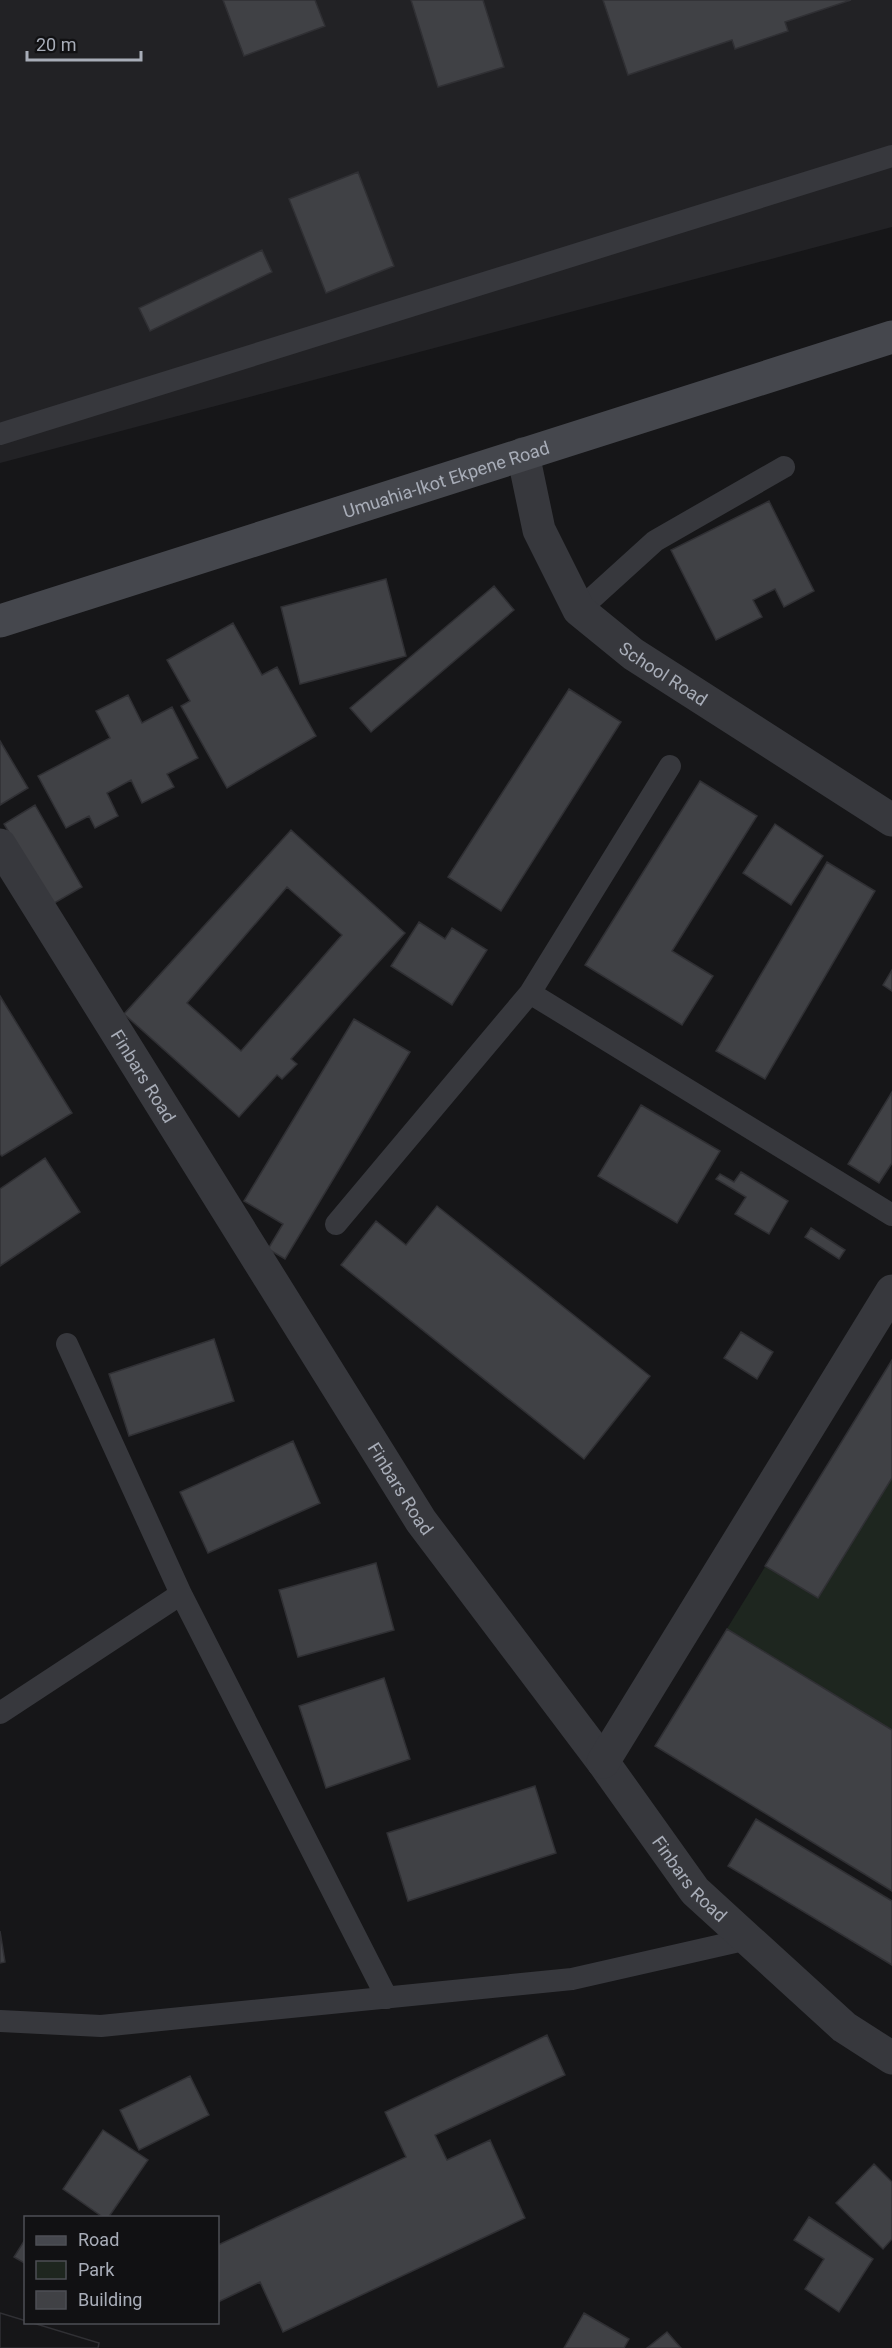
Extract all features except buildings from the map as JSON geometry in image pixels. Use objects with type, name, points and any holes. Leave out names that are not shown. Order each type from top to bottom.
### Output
[{"type":"main road","name":"Umuahia-Ikot Ekpene Road","points":[[0,621],[892,337]]},
{"type":"street","name":"School Road","points":[[523,454],[539,530],[579,610],[633,654],[892,820]]},
{"type":"street","name":"Finbars Road","points":[[0,845],[421,1521],[603,1762],[695,1891],[844,2027],[892,2058]]},
{"type":"street","points":[[603,1762],[892,1291]]},
{"type":"lane","points":[[0,434],[892,156]]},
{"type":"lane","points":[[579,610],[655,541],[784,467]]},
{"type":"lane","points":[[336,1224],[530,993],[670,766]]},
{"type":"lane","points":[[530,993],[892,1215]]},
{"type":"lane","points":[[68,1344],[182,1594],[387,1998]]},
{"type":"lane","points":[[0,1713],[182,1594]]},
{"type":"lane","points":[[0,2021],[101,2026],[572,1979],[748,1939]]},
{"type":"shaded area","points":[[0,0],[892,0],[892,227],[0,463]]},
{"type":"green space","points":[[892,1360],[892,1891],[655,1746]]}]
